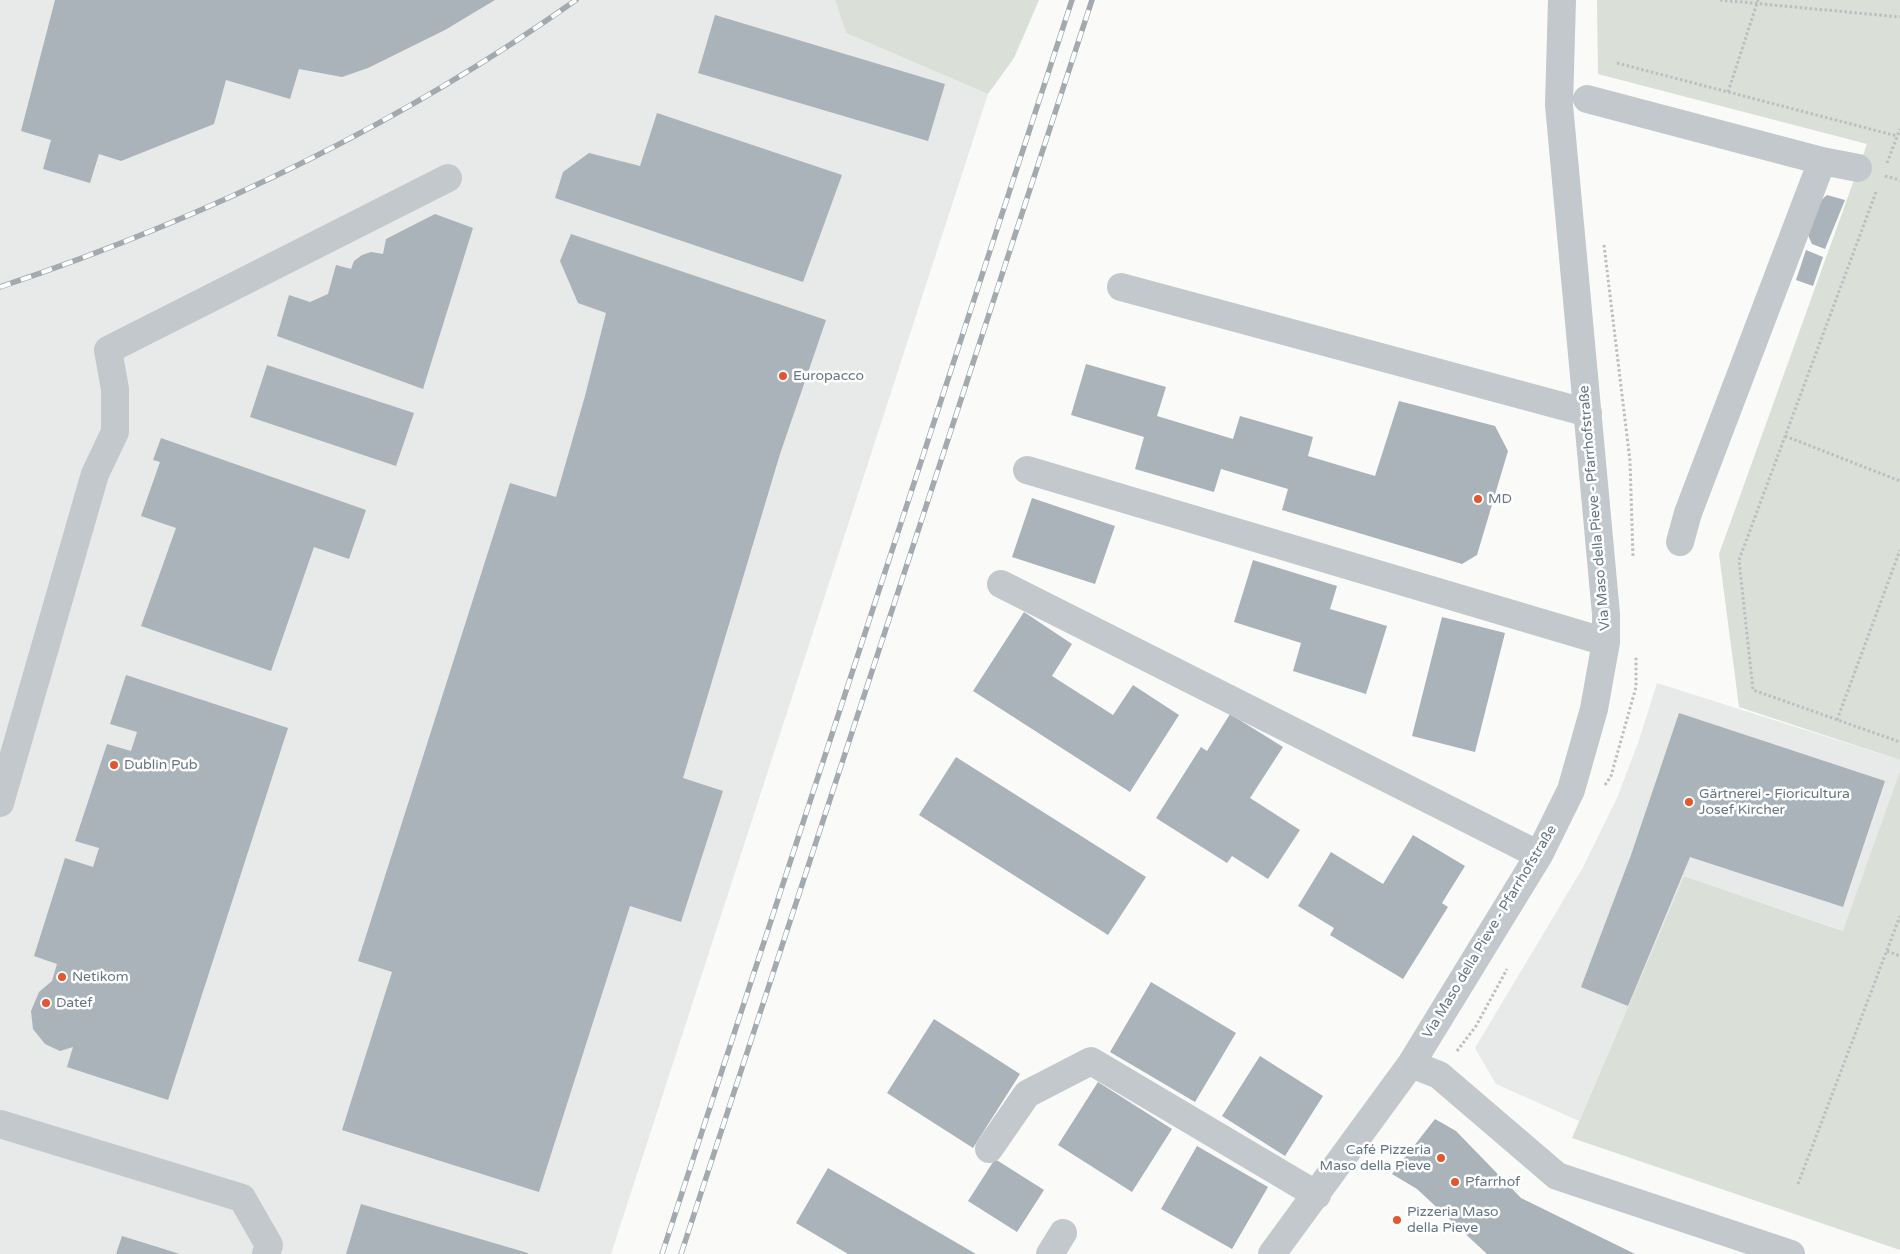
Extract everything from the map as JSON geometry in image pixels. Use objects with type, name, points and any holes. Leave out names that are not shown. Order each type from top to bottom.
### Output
[{"type":"street","name":"Via Maso della Pieve - Pfarrhofstraße","points":[[1272,1254],[1411,1064],[1539,855],[1571,790],[1594,708],[1606,642],[1606,614],[1560,105],[1556,1]]},
{"type":"street","points":[[1587,99],[1873,176]]},
{"type":"street","points":[[1680,542],[1688,513],[1822,161]]},
{"type":"street","points":[[0,803],[96,474],[115,432],[115,389],[108,350],[448,178]]},
{"type":"street","points":[[1121,287],[1588,413]]},
{"type":"street","points":[[1028,470],[1606,642]]},
{"type":"street","points":[[1001,584],[1539,855]]},
{"type":"street","points":[[989,1149],[1028,1094],[1091,1061],[1317,1194]]},
{"type":"street","points":[[1411,1064],[1439,1075],[1557,1176],[1791,1254]]},
{"type":"street","points":[[0,1124],[242,1198],[268,1245],[266,1254]]},
{"type":"path","points":[[1720,0],[1900,17]]},
{"type":"path","points":[[1728,92],[1757,2]]},
{"type":"path","points":[[1617,63],[1897,136]]},
{"type":"path","points":[[1900,129],[1873,176],[1785,436],[1739,560],[1752,690],[1900,742]]},
{"type":"path","points":[[1785,436],[1900,481]]},
{"type":"path","points":[[1837,720],[1900,550]]},
{"type":"path","points":[[1798,1184],[1900,916]]},
{"type":"path","points":[[1887,951],[1900,956]]},
{"type":"shaded area","points":[[0,0],[835,0],[846,33],[988,94],[611,1254],[0,1254]]},
{"type":"shaded area","points":[[835,0],[1039,0],[1014,58],[988,94],[846,33]]},
{"type":"shaded area","points":[[1597,0],[1900,0],[1900,760],[1739,707],[1719,554],[1867,144],[1598,74]]},
{"type":"shaded area","points":[[1657,683],[1900,760],[1900,771],[1844,931],[1684,876],[1579,1121],[1496,1084],[1475,1048],[1582,869],[1617,798],[1638,743]]},
{"type":"shaded area","points":[[1900,771],[1900,1250],[1572,1138],[1684,876],[1843,931]]},
{"type":"building","points":[[55,0],[495,0],[445,30],[368,68],[342,77],[299,69],[290,99],[226,80],[214,124],[121,161],[99,154],[90,183],[43,169],[51,140],[21,131]]},
{"type":"building","points":[[715,15],[945,84],[928,141],[698,73]]},
{"type":"building","points":[[657,113],[842,175],[803,282],[555,198],[563,172],[589,153],[640,166]]},
{"type":"building","points":[[1827,195],[1845,200],[1825,249],[1812,244],[1807,233],[1818,203]]},
{"type":"building","points":[[435,214],[473,228],[423,389],[277,336],[289,295],[310,302],[328,294],[336,265],[351,269],[354,261],[362,255],[371,252],[383,254],[386,239]]},
{"type":"building","points":[[571,234],[826,320],[780,454],[683,778],[723,791],[681,922],[630,906],[539,1192],[342,1130],[392,972],[358,961],[510,483],[556,497],[585,396],[606,313],[578,303],[560,261]]},
{"type":"building","points":[[1806,250],[1823,257],[1813,286],[1796,280]]},
{"type":"building","points":[[1086,364],[1166,387],[1157,416],[1233,439],[1240,416],[1313,437],[1308,456],[1375,476],[1399,401],[1495,426],[1508,451],[1477,555],[1462,564],[1282,510],[1288,489],[1221,469],[1214,492],[1135,469],[1144,437],[1071,415]]},
{"type":"building","points":[[267,365],[414,413],[396,466],[250,417]]},
{"type":"building","points":[[161,438],[366,510],[349,559],[314,547],[271,671],[141,626],[176,528],[141,516],[160,462],[153,460]]},
{"type":"building","points":[[1032,498],[1115,526],[1095,584],[1012,557]]},
{"type":"building","points":[[1253,560],[1337,586],[1330,609],[1387,626],[1366,694],[1293,671],[1301,643],[1234,622]]},
{"type":"building","points":[[1024,612],[1072,644],[1052,676],[1113,715],[1133,685],[1179,715],[1130,792],[973,691]]},
{"type":"building","points":[[1442,617],[1505,633],[1475,752],[1412,736]]},
{"type":"building","points":[[126,675],[288,728],[168,1100],[67,1067],[73,1047],[60,1051],[45,1044],[33,1029],[31,1011],[39,992],[52,981],[57,964],[34,956],[65,858],[93,867],[99,848],[75,841],[107,744],[131,751],[137,732],[110,724]]},
{"type":"building","points":[[1679,713],[1885,781],[1843,907],[1690,857],[1628,1006],[1581,987],[1631,855]]},
{"type":"building","points":[[1230,714],[1283,747],[1250,798],[1300,830],[1268,879],[1232,856],[1227,863],[1156,818],[1201,747],[1207,751]]},
{"type":"building","points":[[956,757],[1146,877],[1108,935],[919,815]]},
{"type":"building","points":[[1413,835],[1465,866],[1442,903],[1448,907],[1403,979],[1330,935],[1334,928],[1298,906],[1331,852],[1383,884]]},
{"type":"building","points":[[1151,982],[1236,1033],[1195,1102],[1110,1052]]},
{"type":"building","points":[[934,1019],[1020,1074],[973,1148],[887,1093]]},
{"type":"building","points":[[1260,1056],[1323,1096],[1285,1156],[1222,1116]]},
{"type":"building","points":[[1098,1082],[1172,1129],[1132,1192],[1058,1145]]},
{"type":"building","name":"Pfarrhof","points":[[1435,1119],[1456,1131],[1521,1198],[1635,1254],[1487,1254],[1417,1189],[1392,1174]]},
{"type":"building","points":[[1197,1146],[1268,1187],[1232,1249],[1161,1209]]},
{"type":"building","points":[[995,1159],[1044,1190],[1017,1232],[968,1201]]},
{"type":"building","points":[[828,1168],[976,1254],[848,1254],[796,1223]]},
{"type":"building","points":[[361,1204],[528,1253],[528,1254],[346,1254]]},
{"type":"building","points":[[122,1236],[180,1254],[116,1254]]},
{"type":"railway","points":[[0,287],[151,231],[225,199],[298,164],[441,88],[576,0]]},
{"type":"railway","points":[[662,1254],[1072,0]]},
{"type":"railway","points":[[681,1254],[1092,0]]},
{"type":"place","name":"Europacco","points":[[783,376]]},
{"type":"place","name":"MD","points":[[1478,499]]},
{"type":"place","name":"Dublin Pub","points":[[114,765]]},
{"type":"place","name":"Gärtnerei - Fioricultura Josef Kircher","points":[[1689,802]]},
{"type":"place","name":"Netikom","points":[[62,977]]},
{"type":"place","name":"Datef","points":[[46,1003]]},
{"type":"place","name":"Café Pizzeria Maso della Pieve","points":[[1441,1158]]},
{"type":"place","name":"Pfarrhof","points":[[1455,1182]]},
{"type":"place","name":"Pizzeria Maso della Pieve","points":[[1397,1220]]}]
